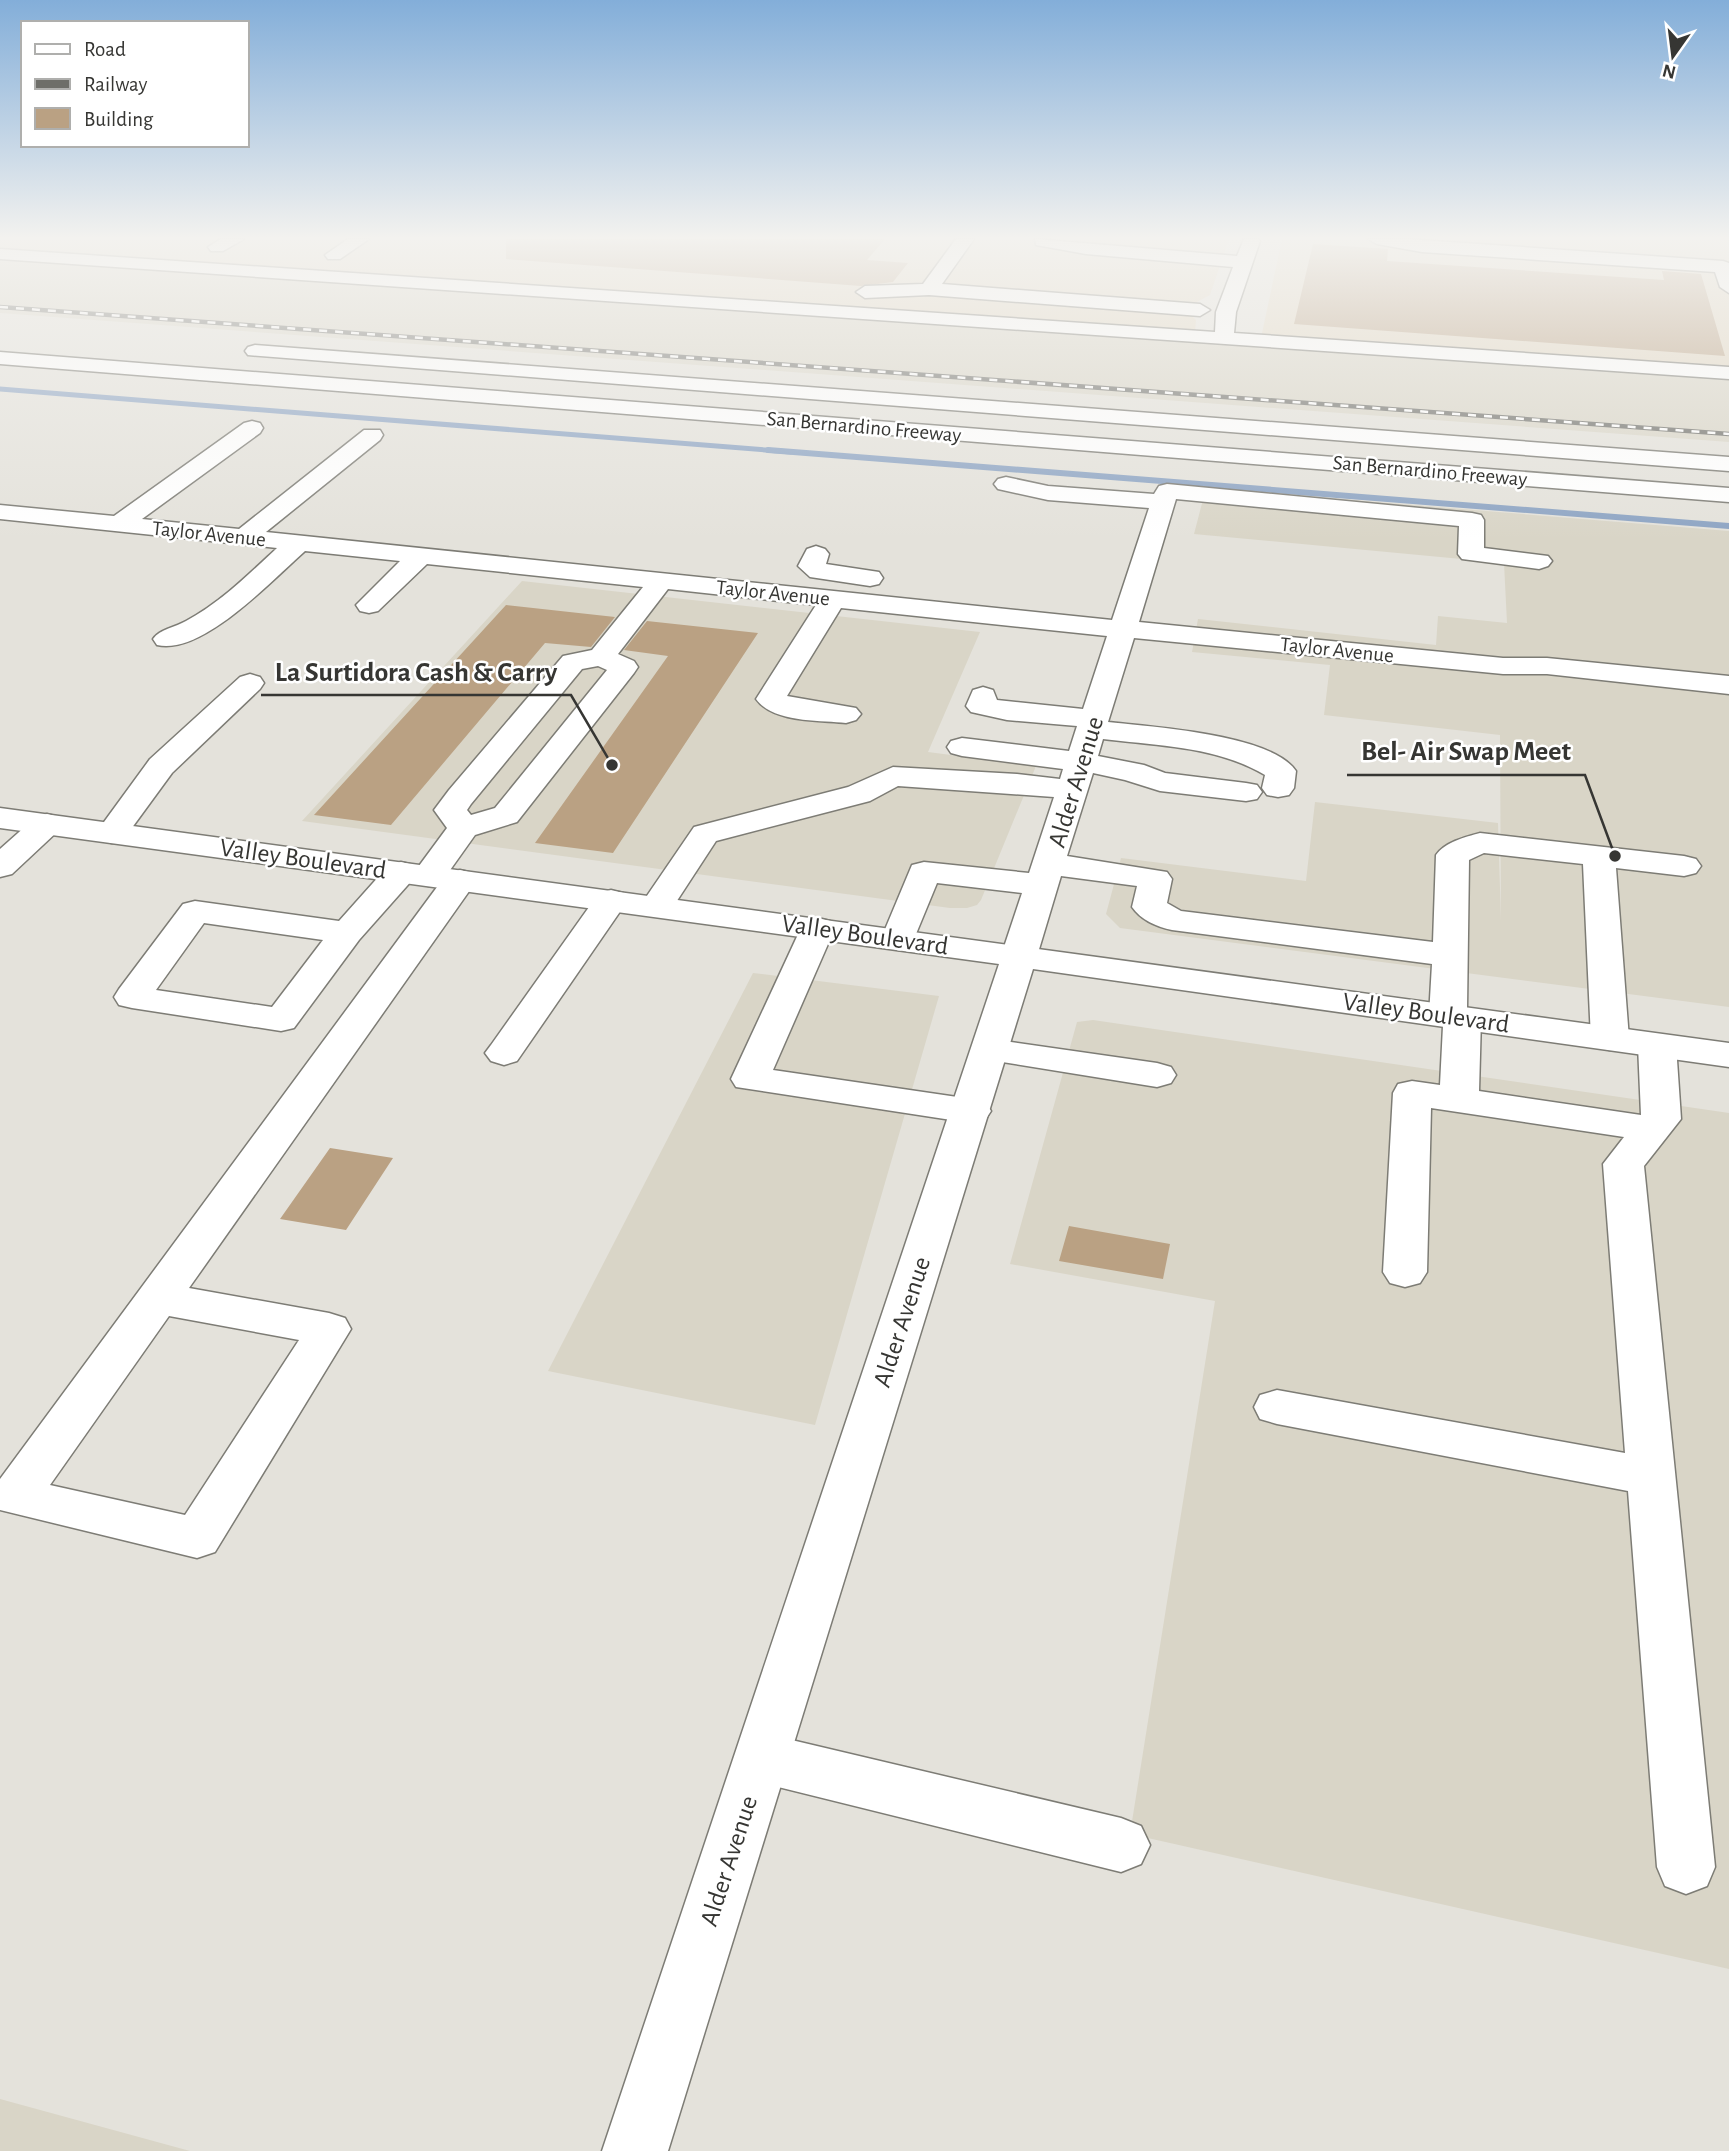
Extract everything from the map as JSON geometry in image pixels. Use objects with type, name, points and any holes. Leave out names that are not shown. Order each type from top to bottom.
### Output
[{"type":"main road","points":[[1244,339],[1729,373]]},
{"type":"main road","points":[[1385,339],[1729,363]]},
{"type":"main road","name":"San Bernardino Freeway","points":[[235,350],[1729,464]]},
{"type":"main road","name":"San Bernardino Freeway","points":[[0,358],[1729,495]]},
{"type":"main road","points":[[120,524],[251,428]]},
{"type":"main road","points":[[245,537],[372,435]]},
{"type":"main road","points":[[1006,484],[1048,493],[1162,505],[1472,520],[1471,554],[1539,561]]},
{"type":"main road","points":[[1061,516],[1162,505]]},
{"type":"main road","name":"Alder Avenue","points":[[635,2151],[971,1111],[1018,956],[1047,874],[1162,505]]},
{"type":"main road","name":"Taylor Avenue","points":[[0,512],[1123,629],[1503,666],[1547,666],[1729,685]]},
{"type":"main road","points":[[167,639],[185,635],[210,619],[299,543]]},
{"type":"main road","points":[[816,554],[811,566],[819,571],[865,576],[875,580],[862,602]]},
{"type":"main road","points":[[369,605],[421,556]]},
{"type":"main road","points":[[601,657],[662,581]]},
{"type":"main road","points":[[833,599],[771,699],[787,707],[846,714]]},
{"type":"main road","points":[[157,1298],[329,1329],[197,1538],[15,1496],[157,1298],[430,876],[464,828],[506,815],[624,667],[601,657],[573,662],[450,810],[464,828]]},
{"type":"main road","points":[[112,833],[162,766],[250,683]]},
{"type":"main road","points":[[983,696],[981,706],[1007,712],[1094,724],[1216,746],[1263,758],[1281,771],[1278,788]]},
{"type":"main road","points":[[962,747],[1077,776]]},
{"type":"main road","points":[[657,906],[705,834],[859,794],[893,776],[1017,783],[1133,772],[1160,782],[1246,792]]},
{"type":"main road","name":"Valley Boulevard","points":[[0,818],[899,939],[1729,1055]]},
{"type":"main road","points":[[0,867],[47,824]]},
{"type":"main road","points":[[1459,1101],[1455,1017],[1448,955],[1453,855],[1480,843],[1684,866]]},
{"type":"main road","points":[[1600,857],[1610,1039]]},
{"type":"main road","points":[[899,939],[924,872],[1047,874],[1155,878],[1149,907],[1172,920],[1448,955]]},
{"type":"main road","points":[[348,933],[195,911],[131,997],[281,1020],[348,933],[430,876]]},
{"type":"main road","points":[[504,1053],[611,900]]},
{"type":"main road","points":[[818,928],[750,1079],[971,1111]]},
{"type":"main road","points":[[1657,1045],[1661,1119],[1623,1164],[1686,1867]]},
{"type":"main road","points":[[990,1050],[1157,1075]]},
{"type":"main road","points":[[1405,1272],[1412,1093],[1653,1129]]},
{"type":"main road","points":[[1277,1407],[1651,1477]]},
{"type":"main road","points":[[762,1758],[1121,1845]]},
{"type":"shaded area","points":[[354,339],[1283,339],[1729,368],[1729,442]]},
{"type":"shaded area","points":[[1283,339],[1729,339],[1729,368]]},
{"type":"shaded area","points":[[1206,488],[1729,531],[1729,1007],[1120,928],[1106,914],[1121,858],[1306,881],[1315,802],[1498,823],[1501,921],[1500,735],[1324,715],[1330,665],[1192,652],[1198,619],[1436,645],[1438,616],[1507,623],[1504,563],[1194,534]]},
{"type":"shaded area","points":[[522,581],[980,632],[928,752],[1036,766],[981,900],[977,905],[967,908],[950,908],[302,821]]},
{"type":"shaded area","points":[[753,973],[939,996],[815,1425],[548,1371]]},
{"type":"shaded area","points":[[1093,1020],[1729,1113],[1729,1969],[1130,1834],[1215,1301],[1010,1264],[1077,1022]]},
{"type":"shaded area","points":[[0,2099],[190,2151],[0,2151]]},
{"type":"building","points":[[1501,339],[1720,339],[1725,356]]},
{"type":"building","points":[[506,605],[615,617],[591,647],[545,643],[391,825],[314,815]]},
{"type":"building","points":[[647,621],[758,633],[613,853],[535,843],[668,656],[624,650]]},
{"type":"building","points":[[330,1148],[393,1158],[346,1230],[280,1219]]},
{"type":"building","points":[[1069,1226],[1170,1244],[1163,1279],[1059,1261]]},
{"type":"waterway","points":[[0,389],[791,452]]},
{"type":"waterway","points":[[768,450],[1729,526]]},
{"type":"railway","points":[[441,339],[1729,434]]},
{"type":"place","name":"La Surtidora Cash & Carry","points":[[612,765]]},
{"type":"place","name":"Bel- Air Swap Meet","points":[[1615,856]]}]
